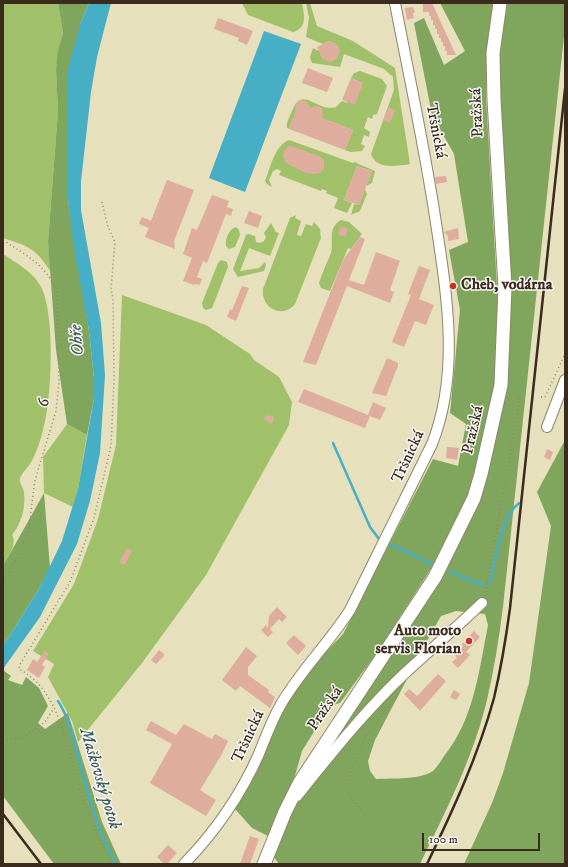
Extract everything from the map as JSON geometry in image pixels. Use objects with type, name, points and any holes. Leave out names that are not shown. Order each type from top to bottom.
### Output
[{"type":"main road","name":"Pražská","points":[[264,864],[285,812],[300,782],[435,577],[474,498],[482,474],[501,386],[506,287],[493,61],[496,22],[500,3]]},
{"type":"street","name":"Tršnická","points":[[184,864],[204,841],[237,796],[257,757],[275,715],[289,691],[340,626],[350,610],[432,444],[438,426],[446,384],[449,345],[447,292],[427,166],[395,3]]},
{"type":"street","points":[[547,427],[565,380]]},
{"type":"street","name":"Pražská","points":[[285,812],[354,725],[403,675],[450,634],[482,603]]},
{"type":"path","points":[[102,202],[108,227],[115,242],[111,289],[113,298],[114,382],[111,446],[94,518],[70,582],[19,666],[19,669],[30,675],[41,685],[54,708],[68,746],[80,790],[96,833],[112,864]]},
{"type":"path","name":"6","points":[[3,240],[42,266],[52,279],[57,291],[59,382],[56,411],[35,480],[28,534],[3,584]]},
{"type":"path","points":[[541,397],[545,397],[565,354]]},
{"type":"path","points":[[482,603],[486,592],[520,397],[525,397]]},
{"type":"path","points":[[371,823],[345,789],[366,736],[403,687]]},
{"type":"path","points":[[3,740],[21,738],[45,722],[54,708]]},
{"type":"green space","points":[[3,3],[58,3],[63,33],[56,69],[58,111],[48,242],[51,272],[41,258],[31,249],[3,238]]},
{"type":"green space","points":[[58,3],[89,3],[81,22],[68,90],[68,200],[89,331],[94,378],[94,398],[87,435],[67,424],[56,350],[48,242],[58,111],[56,69],[58,51],[63,33]]},
{"type":"green space","points":[[242,3],[302,3],[304,16],[303,24],[298,30],[293,32],[248,15]]},
{"type":"green space","points":[[306,3],[310,3],[317,26],[353,41],[395,68],[410,164],[393,166],[382,165],[377,163],[371,154],[394,90],[393,77],[384,69],[344,54],[340,67],[312,63],[310,57],[313,48],[319,51],[340,51],[336,44],[329,41],[323,44],[306,37],[309,18]]},
{"type":"green space","points":[[440,3],[494,3],[487,53],[486,98],[497,287],[498,332],[495,385],[486,432],[468,496],[441,553],[376,654],[340,703],[330,706],[302,751],[294,779],[268,836],[252,828],[235,809],[287,703],[305,674],[343,634],[433,459],[458,466],[466,424],[450,413],[460,310],[449,250],[468,242],[454,154],[432,115],[414,23],[424,18],[444,65],[465,51]]},
{"type":"green space","points":[[506,3],[565,3],[565,27],[503,607],[487,700],[467,763],[420,864],[279,864],[273,856],[305,785],[487,476],[507,386],[498,97],[499,53]],"holes":[[[456,611],[485,614],[488,625],[474,694],[469,710],[454,742],[436,768],[427,774],[406,778],[376,779],[370,771],[368,761],[375,740],[441,616]]]},
{"type":"green space","points":[[360,71],[382,79],[387,86],[377,114],[373,115],[372,119],[368,117],[364,128],[370,132],[369,137],[364,135],[361,144],[365,146],[362,151],[351,152],[345,150],[353,130],[330,121],[293,118],[289,129],[287,128],[292,111],[296,103],[300,100],[305,99],[329,108],[336,107],[342,101],[347,103],[363,83],[351,78],[354,73]]},
{"type":"green space","points":[[289,140],[353,163],[354,162],[375,171],[372,183],[366,186],[372,171],[357,166],[344,200],[352,203],[347,213],[334,208],[338,198],[326,193],[327,191],[322,189],[321,191],[279,175],[281,171],[277,169],[273,171],[269,180],[272,187],[265,181],[271,163],[276,152]]},
{"type":"green space","points":[[365,189],[367,194],[360,211],[351,215],[354,204],[359,205]]},
{"type":"green space","points":[[296,215],[295,218],[301,221],[297,235],[301,236],[306,224],[312,226],[314,222],[320,229],[321,238],[295,304],[285,311],[274,310],[265,302],[263,289],[290,218]]},
{"type":"green space","points":[[341,220],[349,222],[362,234],[351,249],[348,248],[330,291],[321,288],[319,283],[331,253],[332,231]]},
{"type":"green space","points":[[271,223],[276,232],[279,233],[270,256],[249,248],[240,271],[259,268],[265,262],[266,265],[264,271],[238,277],[233,269],[246,235],[248,234],[255,236],[256,242],[260,243],[264,241],[266,237],[264,233]]},
{"type":"green space","points":[[236,227],[239,230],[240,235],[235,247],[229,249],[226,246],[227,237],[229,232]]},
{"type":"green space","points":[[3,254],[28,271],[40,285],[45,298],[48,315],[51,356],[49,399],[46,417],[36,452],[20,478],[24,493],[23,510],[20,521],[12,535],[14,538],[13,546],[3,566]]},
{"type":"green space","points":[[221,260],[227,262],[228,267],[212,308],[206,310],[203,308],[202,303],[218,263]]},
{"type":"green space","points":[[122,295],[206,325],[250,354],[254,360],[279,377],[292,402],[289,425],[206,575],[142,663],[78,742],[72,721],[48,677],[54,664],[33,651],[74,584],[98,519],[116,445]]},
{"type":"green space","points":[[67,424],[87,435],[78,489],[73,507],[44,493],[43,457]]},
{"type":"green space","points":[[565,440],[565,864],[464,864],[492,803],[503,773],[529,683],[551,526],[537,492]]},
{"type":"green space","points":[[44,493],[50,568],[39,589],[3,646],[3,566]]},
{"type":"green space","points":[[3,670],[11,676],[8,680],[22,685],[26,677],[39,688],[48,706],[38,723],[45,729],[68,713],[102,822],[121,864],[54,864],[3,796]]},
{"type":"water","points":[[89,3],[111,3],[97,57],[91,92],[81,181],[81,210],[101,323],[105,375],[100,453],[90,501],[77,544],[40,617],[3,669],[3,646],[39,589],[62,541],[78,489],[94,398],[94,378],[89,331],[74,248],[68,200],[68,69],[81,22]]},
{"type":"water","points":[[264,31],[301,44],[245,192],[209,178]]},
{"type":"building","points":[[423,3],[432,3],[456,55],[447,55],[445,46],[443,46],[443,42],[441,42],[441,38],[439,38],[439,34],[437,34],[437,29],[435,29],[435,25],[433,25],[433,20],[431,20],[431,16],[429,16],[429,12],[423,12]]},
{"type":"building","points":[[413,7],[415,13],[413,13],[414,18],[407,20],[405,8]]},
{"type":"building","points":[[218,18],[253,31],[247,45],[238,41],[239,38],[214,29]]},
{"type":"building","points":[[329,41],[336,44],[340,51],[337,59],[330,62],[322,59],[317,47]]},
{"type":"building","points":[[308,68],[333,78],[327,92],[302,83]]},
{"type":"building","points":[[351,78],[363,83],[355,105],[342,100]]},
{"type":"building","points":[[300,100],[306,101],[311,108],[316,106],[321,107],[323,112],[322,118],[353,130],[345,150],[289,129],[296,110],[295,105]]},
{"type":"building","points":[[389,107],[395,110],[390,123],[383,120]]},
{"type":"building","points":[[289,146],[321,157],[324,161],[324,169],[320,173],[306,173],[286,163],[283,156],[284,150]]},
{"type":"building","points":[[357,166],[372,171],[359,205],[344,200]]},
{"type":"building","points":[[446,176],[447,182],[436,184],[435,177]]},
{"type":"building","points":[[167,180],[194,190],[174,241],[175,249],[145,237],[149,228],[139,224],[142,217],[151,221]]},
{"type":"building","points":[[212,195],[229,201],[227,207],[233,209],[231,216],[226,214],[207,263],[203,261],[197,277],[202,279],[200,285],[194,285],[183,281],[192,258],[183,254],[192,228],[197,230]]},
{"type":"building","points":[[249,211],[262,216],[258,228],[244,223]]},
{"type":"building","points":[[341,226],[348,229],[345,237],[338,234]]},
{"type":"building","points":[[458,228],[459,239],[448,241],[448,236],[444,232]]},
{"type":"building","points":[[360,237],[365,239],[349,280],[364,285],[376,252],[400,261],[390,290],[394,292],[390,303],[347,286],[316,365],[303,362],[343,260]]},
{"type":"building","points":[[419,266],[430,270],[419,299],[434,305],[426,325],[415,321],[404,347],[392,342],[411,295],[408,294]]},
{"type":"building","points":[[242,286],[249,288],[236,321],[227,317],[230,309],[232,310]]},
{"type":"building","points":[[387,358],[398,363],[398,366],[386,396],[372,393]]},
{"type":"building","points":[[304,389],[368,415],[373,402],[386,408],[380,420],[370,416],[365,428],[298,402]]},
{"type":"building","points":[[267,415],[274,417],[272,424],[264,419]]},
{"type":"building","points":[[447,447],[459,448],[457,460],[446,458]]},
{"type":"building","points":[[547,449],[553,452],[550,460],[544,457]]},
{"type":"building","points":[[127,548],[132,551],[125,565],[119,562]]},
{"type":"building","points":[[277,607],[287,617],[282,622],[279,619],[270,629],[273,632],[268,637],[261,630],[266,625],[268,628],[269,616]]},
{"type":"building","points":[[474,631],[480,637],[466,652],[470,655],[458,668],[452,662],[457,658],[455,655],[463,646],[462,644]]},
{"type":"building","points":[[294,635],[306,646],[298,655],[286,643]]},
{"type":"building","points":[[246,647],[257,656],[248,667],[248,675],[269,690],[268,692],[275,697],[270,708],[240,686],[236,691],[222,680]]},
{"type":"building","points":[[159,650],[164,654],[164,656],[156,664],[151,660]]},
{"type":"building","points":[[45,651],[49,654],[42,665],[45,667],[39,678],[27,670],[33,659],[37,662]]},
{"type":"building","points":[[438,674],[446,681],[420,711],[404,694],[409,689],[417,696]]},
{"type":"building","points":[[454,690],[460,694],[456,700],[450,697]]},
{"type":"building","points":[[151,721],[176,735],[184,724],[212,739],[215,734],[228,741],[222,754],[200,790],[216,800],[206,816],[150,783],[172,744],[146,730]]},
{"type":"building","points":[[250,836],[259,839],[250,864],[240,864]]},
{"type":"building","points":[[168,845],[177,853],[167,864],[164,864],[157,857]]},
{"type":"waterway","points":[[333,443],[370,527],[379,539]]},
{"type":"waterway","points":[[490,584],[503,529],[507,519],[519,503]]},
{"type":"waterway","points":[[390,544],[434,565]]},
{"type":"waterway","points":[[450,572],[485,586]]},
{"type":"waterway","name":"Maškovský potok","points":[[58,701],[70,728],[98,825],[116,864]]},
{"type":"railway","points":[[427,864],[473,762],[488,720],[499,676],[510,608],[565,89]]},
{"type":"railway","points":[[3,814],[41,864]]},
{"type":"place","name":"Cheb, vodárna","points":[[453,286]]},
{"type":"place","name":"Auto moto servis Florian","points":[[469,641]]},
{"type":"water label","name":"Ohře","points":[[78,340]]}]
